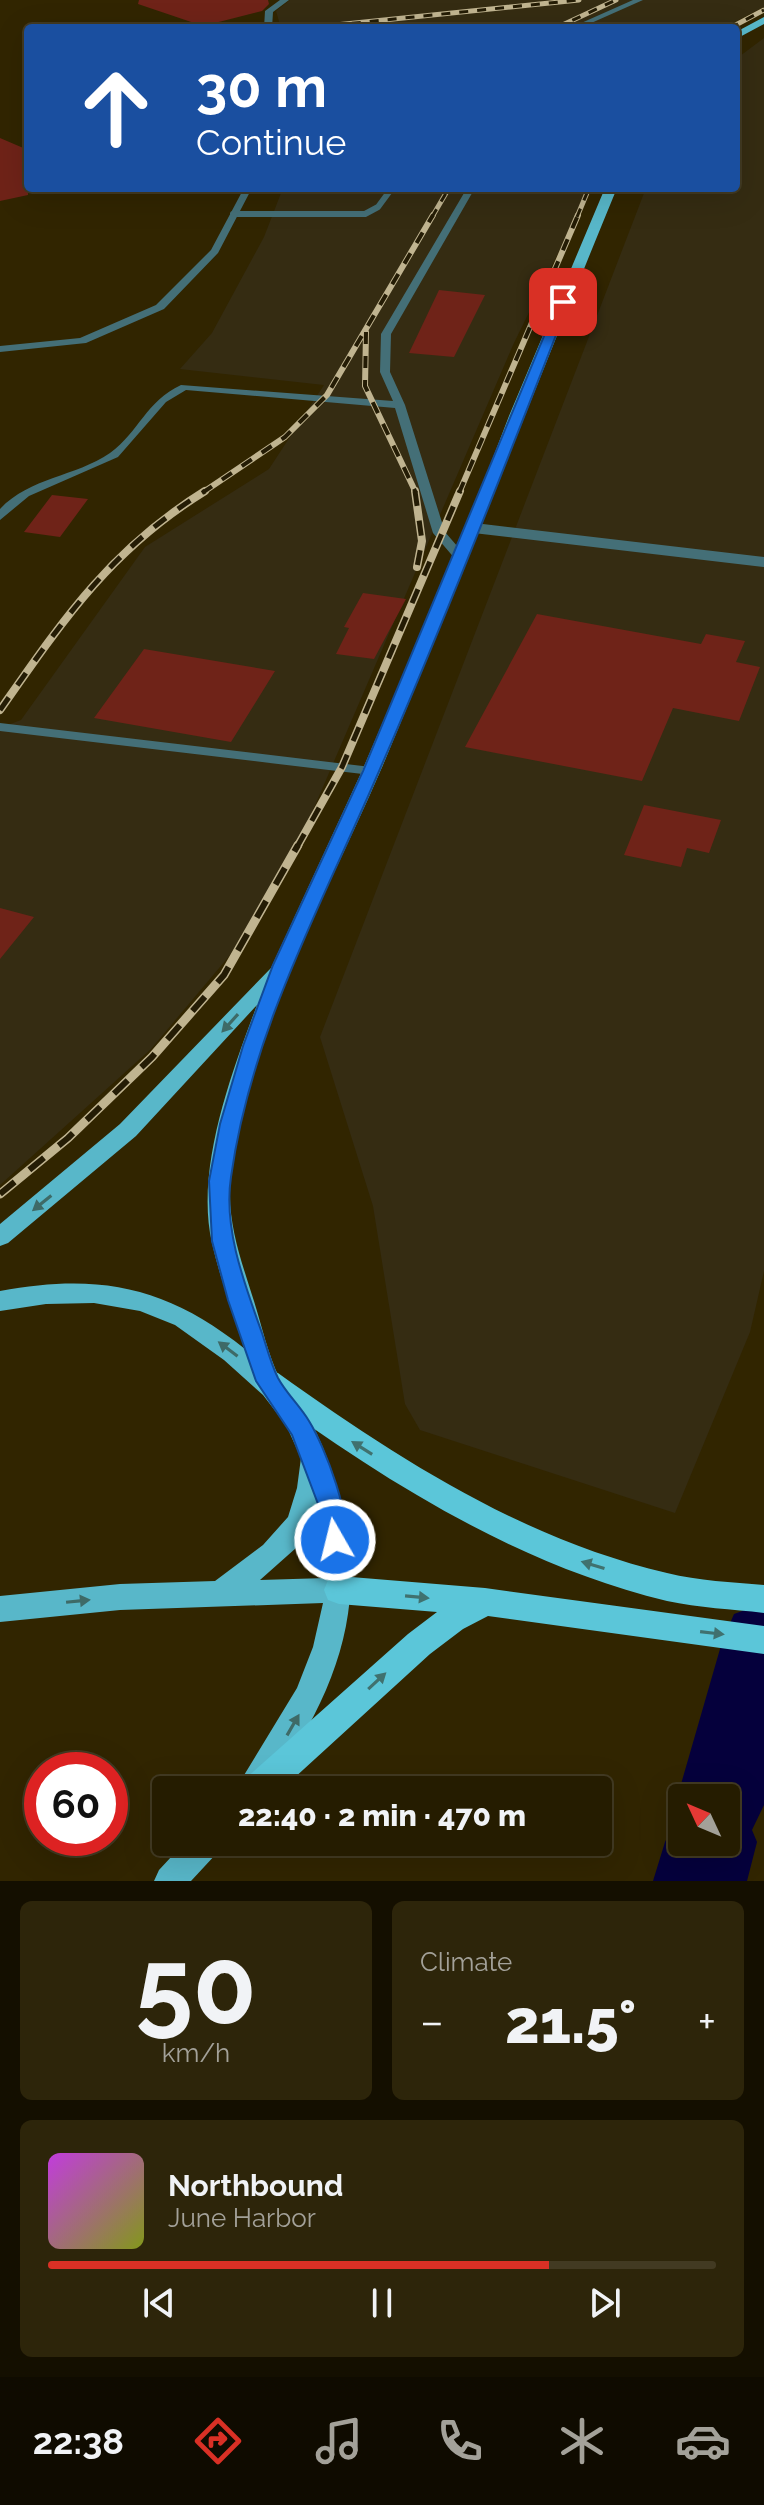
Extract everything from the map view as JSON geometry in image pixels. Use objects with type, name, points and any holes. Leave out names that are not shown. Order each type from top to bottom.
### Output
[{"type":"highway","points":[[268,1381],[340,1434],[394,1468],[523,1539],[668,1587],[764,1599]]},
{"type":"highway","points":[[339,1590],[485,1602],[764,1640]]},
{"type":"highway","points":[[273,1776],[419,1644],[452,1619],[485,1602]]},
{"type":"main road","points":[[740,34],[764,20]]},
{"type":"main road","points":[[260,1776],[303,1708],[323,1663],[339,1590],[330,1504],[302,1430],[268,1381],[223,1241],[219,1181],[230,1124],[252,1046],[282,965],[371,771],[474,528],[516,416],[609,192]]},
{"type":"main road","points":[[0,1237],[128,1130],[282,965]]},
{"type":"main road","points":[[0,1301],[30,1295],[89,1294],[158,1306],[187,1319],[268,1381]]},
{"type":"main road","points":[[222,1592],[266,1560],[299,1526],[312,1487],[311,1452]]},
{"type":"main road","points":[[0,1609],[120,1597],[339,1590]]},
{"type":"main road","points":[[170,1881],[193,1856]]},
{"type":"street","points":[[268,24],[269,11],[285,0]]},
{"type":"street","points":[[583,24],[639,0]]},
{"type":"street","points":[[0,349],[82,341],[160,307],[215,251],[246,192]]},
{"type":"street","points":[[460,557],[439,533],[400,405],[385,372],[386,334],[469,192]]},
{"type":"street","points":[[0,516],[14,498],[115,454],[170,392],[185,387],[400,405]]},
{"type":"street","points":[[0,727],[371,771]]},
{"type":"lane","points":[[233,214],[365,214],[378,207],[389,192]]},
{"type":"lane","points":[[474,528],[764,562]]},
{"type":"shaded area","points":[[290,0],[764,0],[764,7],[731,24],[280,24],[276,11]]},
{"type":"shaded area","points":[[764,38],[764,1271],[750,1332],[675,1513],[420,1430],[405,1404],[373,1206],[320,1037],[644,192],[740,192],[740,56]]},
{"type":"shaded area","points":[[281,192],[588,192],[513,345],[301,838],[230,955],[151,1049],[0,1185],[0,728],[21,720],[145,547],[269,469],[324,385],[180,369],[212,333],[264,237]]},
{"type":"building","points":[[139,0],[268,0],[269,4],[262,11],[211,24],[197,24],[138,4]]},
{"type":"building","points":[[0,138],[24,148],[24,192],[28,195],[0,201]]},
{"type":"building","points":[[439,290],[485,295],[454,357],[409,353]]},
{"type":"building","points":[[52,495],[88,499],[60,537],[24,532]]},
{"type":"building","points":[[363,593],[406,599],[374,659],[336,654],[349,628],[344,627]]},
{"type":"building","points":[[537,614],[701,644],[706,634],[745,641],[736,662],[760,667],[739,721],[673,708],[642,781],[465,747]]},
{"type":"building","points":[[144,649],[275,671],[231,742],[94,718]]},
{"type":"building","points":[[644,805],[721,820],[709,853],[687,848],[681,867],[624,855]]},
{"type":"building","points":[[0,908],[34,917],[0,959]]},
{"type":"waterway","points":[[726,1784],[764,1642]]},
{"type":"waterway","points":[[700,1881],[707,1856]]},
{"type":"railway","points":[[345,24],[579,0]]},
{"type":"railway","points":[[565,24],[616,0]]},
{"type":"railway","points":[[738,24],[764,10]]},
{"type":"railway","points":[[432,217],[447,192]]},
{"type":"railway","points":[[577,217],[587,192]]},
{"type":"railway","points":[[202,493],[285,437],[327,395],[433,215]]},
{"type":"railway","points":[[459,493],[578,215]]},
{"type":"railway","points":[[366,332],[365,386],[416,493]]},
{"type":"railway","points":[[0,710],[45,646],[115,562],[142,537],[205,491]]},
{"type":"railway","points":[[415,491],[422,541],[417,567]]},
{"type":"railway","points":[[297,847],[342,767],[460,491]]},
{"type":"railway","points":[[0,1194],[68,1138],[152,1057],[224,975],[298,845]]},
{"type":"route","points":[[335,1540],[330,1504],[302,1430],[268,1381],[239,1300],[223,1241],[219,1181],[230,1124],[252,1046],[282,965],[371,771],[474,528],[563,302]]}]
